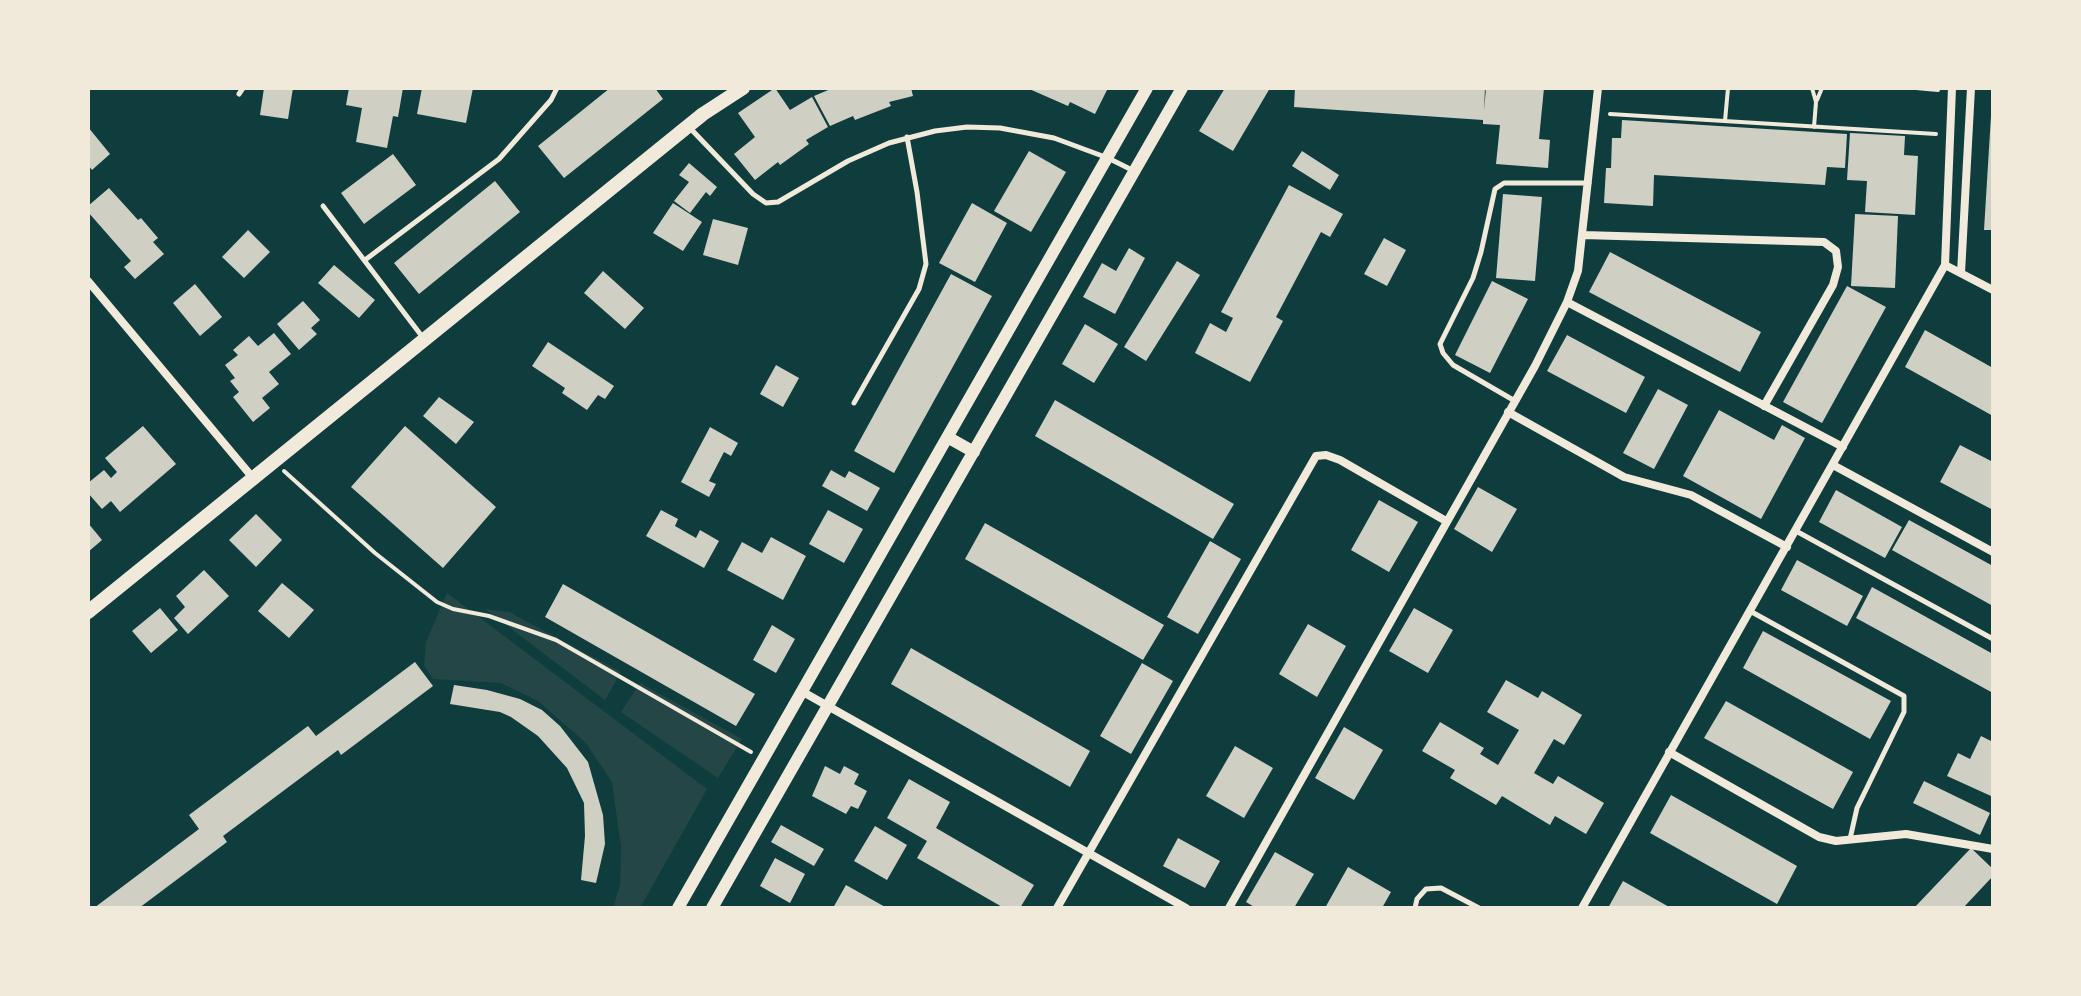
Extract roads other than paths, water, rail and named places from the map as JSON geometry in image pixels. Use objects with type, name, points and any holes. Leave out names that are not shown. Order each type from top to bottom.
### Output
[{"type":"main road","points":[[703,114],[720,88]]},
{"type":"main road","points":[[88,612],[703,114],[743,88]]},
{"type":"street","points":[[678,908],[1147,88]]},
{"type":"street","points":[[712,908],[1182,88]]},
{"type":"street","points":[[1229,908],[1515,401],[1567,302],[1578,271],[1598,88]]},
{"type":"street","points":[[1961,273],[1971,88]]},
{"type":"street","points":[[1582,908],[1945,265],[1952,90]]},
{"type":"street","points":[[1583,235],[1824,242],[1836,251],[1838,267],[1833,285],[1764,406]]},
{"type":"street","points":[[1945,265],[1993,290]]},
{"type":"street","points":[[88,281],[253,478]]},
{"type":"street","points":[[1567,302],[1843,447]]},
{"type":"street","points":[[1508,412],[1624,477],[1691,495],[1787,547]]},
{"type":"street","points":[[949,438],[974,452]]},
{"type":"street","points":[[1057,908],[1316,456],[1326,455],[1340,460],[1446,521]]},
{"type":"street","points":[[1833,465],[1993,552]]},
{"type":"street","points":[[803,692],[1186,908]]},
{"type":"street","points":[[1669,752],[1819,837],[1836,841],[1906,834],[1993,849]]},
{"type":"lane","points":[[365,260],[499,159],[551,100],[557,88]]},
{"type":"lane","points":[[688,126],[753,194],[766,203],[778,202],[848,161],[907,137],[967,127],[1000,128],[1054,138],[1134,171]]},
{"type":"lane","points":[[854,403],[919,289],[926,264],[907,137]]},
{"type":"lane","points":[[1515,401],[1453,365],[1440,344],[1473,278],[1495,189],[1504,183],[1589,183]]},
{"type":"lane","points":[[323,206],[425,340]]},
{"type":"lane","points":[[1796,531],[1993,639]]},
{"type":"lane","points":[[1750,611],[1904,696],[1904,712],[1857,808],[1849,840]]},
{"type":"lane","points":[[1415,908],[1417,899],[1426,889],[1441,888],[1479,908]]}]
